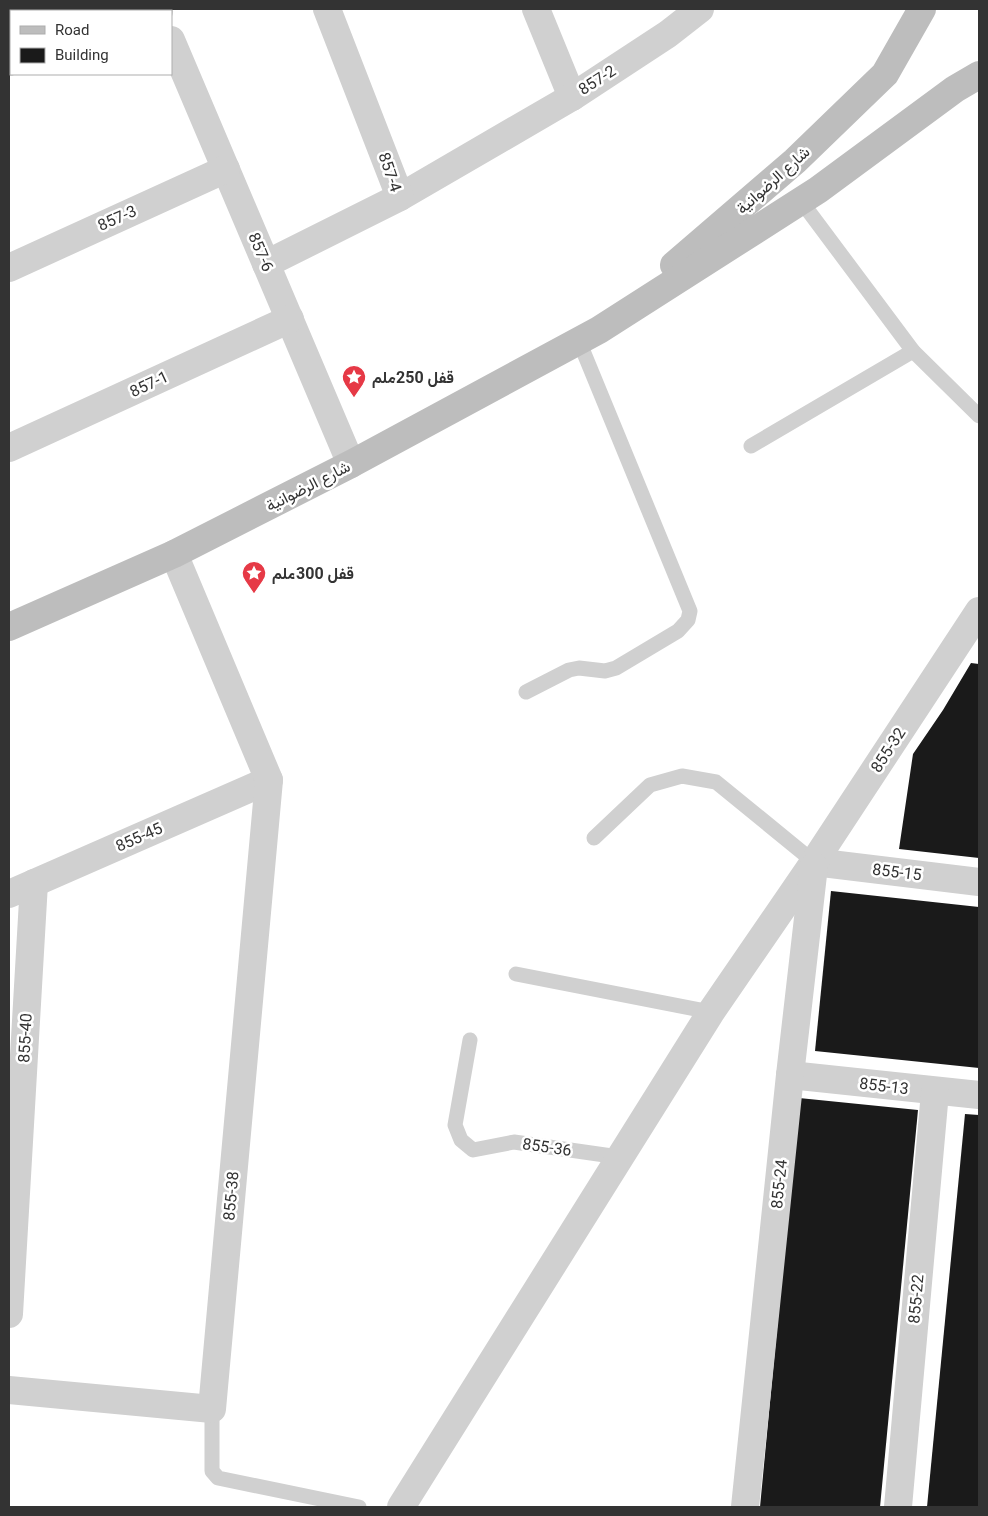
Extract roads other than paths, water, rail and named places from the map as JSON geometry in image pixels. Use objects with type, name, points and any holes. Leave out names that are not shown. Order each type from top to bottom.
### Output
[{"type":"street","name":"857-4","points":[[266,264],[400,197],[327,9]]},
{"type":"street","name":"857-2","points":[[536,9],[572,97],[668,34],[700,9]]},
{"type":"street","name":"شارع الرضوانية","points":[[589,335],[795,162],[885,74],[922,9]]},
{"type":"street","name":"857-6","points":[[172,42],[351,464]]},
{"type":"street","name":"شارع الرضوانية","points":[[9,628],[174,554],[351,464],[589,335],[801,201],[955,89],[979,75]]},
{"type":"street","points":[[400,197],[572,97]]},
{"type":"street","name":"857-3","points":[[9,268],[226,169]]},
{"type":"street","name":"857-1","points":[[9,448],[290,319]]},
{"type":"street","points":[[174,554],[269,780]]},
{"type":"street","name":"855-32","points":[[401,1507],[711,1012],[970,640],[979,611]]},
{"type":"street","name":"855-45","points":[[9,894],[269,780]]},
{"type":"street","name":"855-38","points":[[212,1409],[269,780]]},
{"type":"street","name":"855-15","points":[[814,862],[979,882]]},
{"type":"street","name":"855-24","points":[[745,1507],[814,862]]},
{"type":"street","name":"855-40","points":[[9,1314],[34,883]]},
{"type":"street","name":"855-13","points":[[790,1075],[935,1092],[979,1095]]},
{"type":"street","name":"855-22","points":[[898,1507],[935,1092]]},
{"type":"street","points":[[9,1390],[212,1409]]},
{"type":"lane","points":[[801,201],[913,351],[979,416]]},
{"type":"lane","points":[[526,692],[569,670],[579,668],[605,671],[616,668],[678,632],[688,620],[690,611],[589,335]]},
{"type":"lane","points":[[751,446],[913,351]]},
{"type":"lane","points":[[594,838],[650,785],[682,776],[716,782],[814,862]]},
{"type":"lane","points":[[516,974],[711,1012]]},
{"type":"lane","name":"855-36","points":[[470,1040],[455,1125],[461,1140],[472,1150],[514,1142],[619,1157]]},
{"type":"lane","points":[[212,1409],[212,1471],[218,1478],[359,1507]]},
{"type":"place","name":"قفل 250ملم","points":[[354,398]]},
{"type":"place","name":"قفل 300ملم","points":[[254,594]]}]
